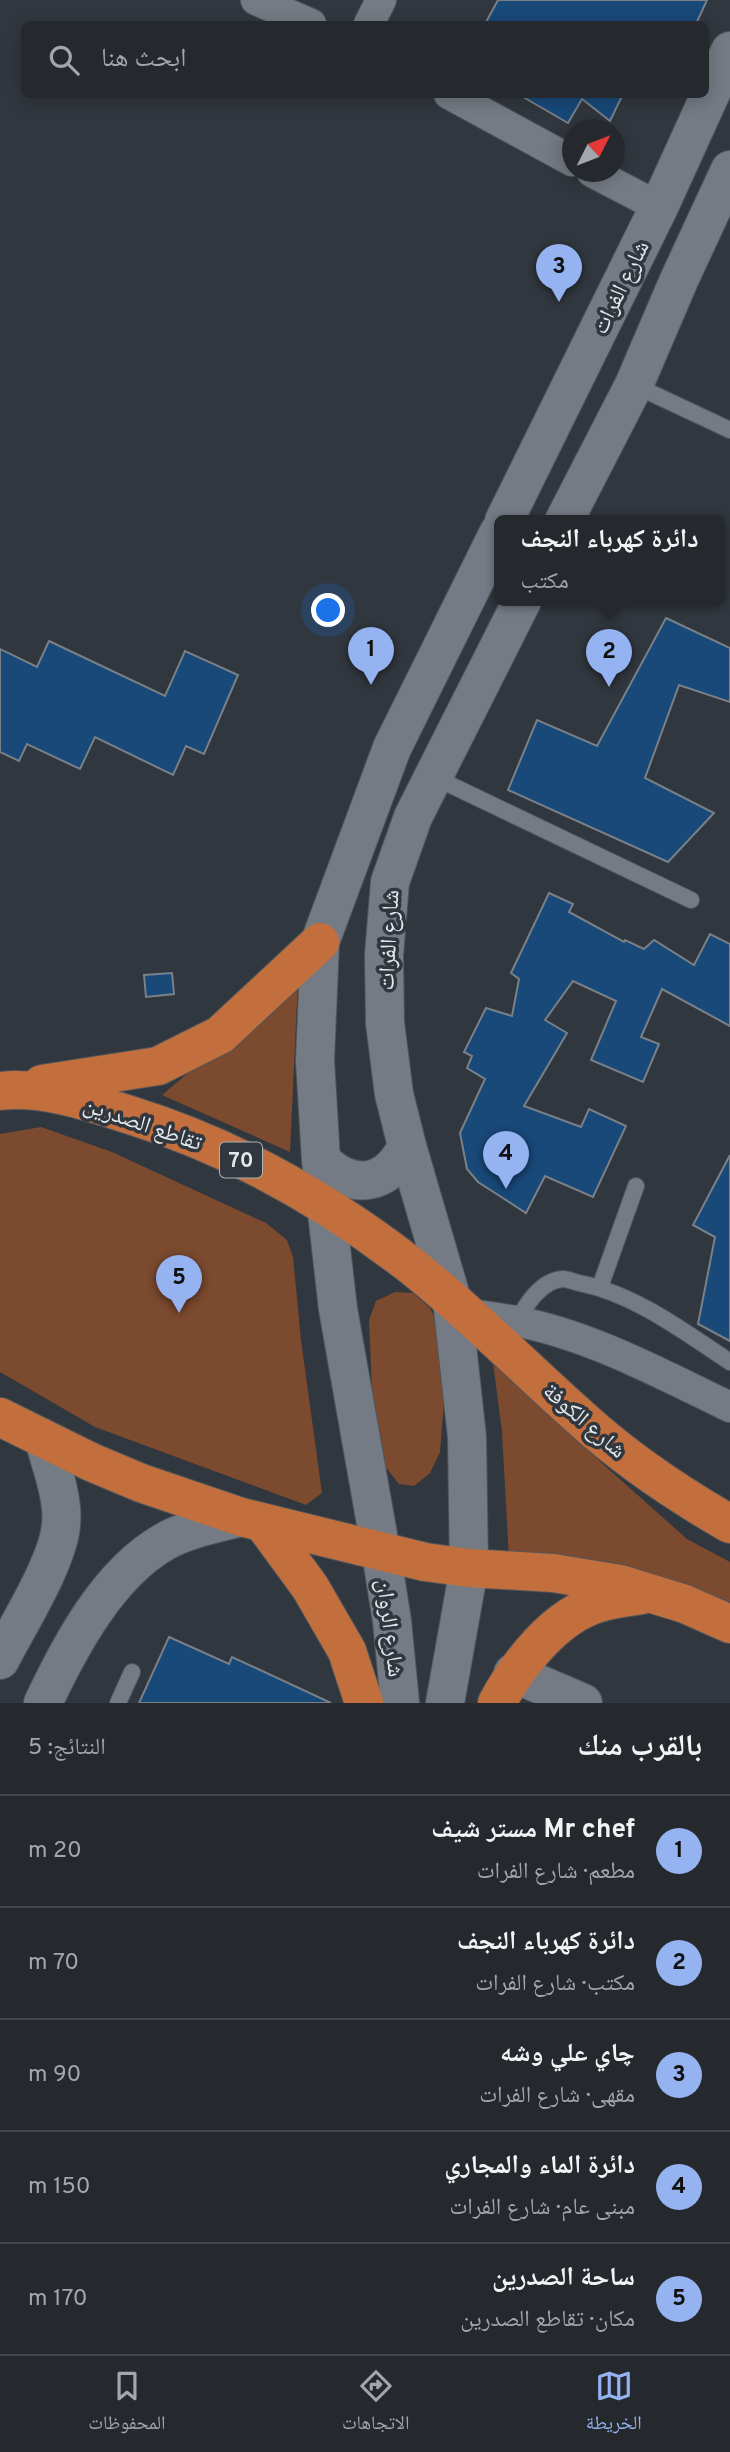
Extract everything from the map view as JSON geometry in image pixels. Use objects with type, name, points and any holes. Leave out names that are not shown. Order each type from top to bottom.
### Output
[{"type":"highway","points":[[2,1091],[158,1066],[220,1035],[320,942]]},
{"type":"highway","name":"تقاطع الصدرين","points":[[2,1091],[42,1092],[102,1106],[159,1124],[270,1174],[367,1233],[459,1307]]},
{"type":"highway","name":"شارع الكوفة","points":[[459,1307],[584,1422],[663,1482],[730,1524]]},
{"type":"highway","points":[[0,1417],[44,1440],[141,1483],[252,1520],[381,1552],[468,1568],[586,1577],[653,1593],[730,1624]]},
{"type":"highway","points":[[252,1520],[310,1587],[347,1651],[364,1703]]},
{"type":"highway","points":[[505,1688],[561,1623],[597,1603],[653,1593]]},
{"type":"main road","name":"شارع الفرات","points":[[709,97],[730,51]]},
{"type":"main road","name":"شارع الفرات","points":[[507,515],[659,207],[709,98]]},
{"type":"main road","points":[[567,515],[634,385],[726,188]]},
{"type":"main road","points":[[328,1209],[317,1118],[315,1060],[320,942],[392,748],[494,542]]},
{"type":"main road","name":"شارع الفرات","points":[[468,1568],[467,1437],[459,1307],[407,1146],[394,1094],[385,1023],[385,943],[390,882],[413,817],[519,606]]},
{"type":"main road","points":[[321,1160],[333,1172],[350,1180],[368,1181],[385,1175],[399,1163],[407,1146]]},
{"type":"main road","name":"شارع الروان","points":[[328,1209],[338,1309],[392,1621],[400,1703]]},
{"type":"main road","points":[[0,1660],[52,1558],[62,1525],[57,1484],[44,1440]]},
{"type":"main road","points":[[43,1703],[85,1624],[113,1587],[143,1556],[166,1540],[252,1520]]},
{"type":"main road","points":[[445,1703],[468,1568]]},
{"type":"main road","points":[[505,1688],[583,1703]]},
{"type":"street","points":[[256,0],[304,21]]},
{"type":"street","points":[[370,21],[381,0]]},
{"type":"street","points":[[456,98],[562,156]]},
{"type":"street","points":[[611,182],[659,207]]},
{"type":"street","points":[[459,1307],[517,1321],[610,1351],[730,1407]]},
{"type":"lane","points":[[634,385],[730,430]]},
{"type":"lane","points":[[434,776],[691,900]]},
{"type":"lane","points":[[600,1287],[636,1186]]},
{"type":"lane","points":[[517,1321],[527,1302],[545,1287],[562,1279],[600,1287],[653,1312],[730,1362]]},
{"type":"lane","points":[[118,1703],[132,1672]]},
{"type":"shaded area","points":[[298,980],[290,1152],[162,1095]]},
{"type":"shaded area","points":[[41,1127],[112,1152],[266,1223],[287,1240],[293,1257],[301,1340],[322,1493],[306,1505],[95,1427],[0,1372],[0,1134]]},
{"type":"shaded area","points":[[395,1292],[413,1293],[430,1308],[442,1333],[446,1376],[440,1452],[430,1473],[414,1486],[399,1484],[384,1465],[372,1392],[369,1320],[376,1301]]},
{"type":"shaded area","points":[[492,1355],[605,1466],[687,1539],[730,1562],[730,1624],[509,1559],[502,1432]]},
{"type":"building","points":[[498,0],[707,0],[697,21],[487,21]]},
{"type":"building","points":[[525,98],[621,98],[611,119],[582,99],[570,119],[562,120]]},
{"type":"building","points":[[666,618],[730,648],[730,702],[679,685],[645,778],[714,813],[668,862],[508,790],[537,720],[597,746]]},
{"type":"building","points":[[49,641],[165,696],[185,651],[238,675],[204,754],[186,746],[173,775],[95,737],[80,769],[27,744],[19,761],[0,752],[0,649],[37,667]]},
{"type":"building","points":[[549,893],[573,904],[569,912],[624,942],[625,940],[644,949],[654,940],[694,965],[710,934],[730,944],[730,1026],[662,989],[641,1037],[659,1044],[643,1082],[591,1060],[616,1001],[573,981],[545,1020],[567,1033],[524,1106],[581,1127],[589,1109],[626,1126],[593,1197],[545,1176],[526,1213],[478,1182],[467,1169],[460,1133],[485,1079],[467,1068],[472,1056],[464,1052],[486,1008],[512,1016],[519,979],[511,973]]},
{"type":"building","points":[[172,973],[174,994],[146,997],[144,975]]},
{"type":"building","points":[[730,1155],[730,1341],[698,1324],[715,1237],[693,1225]]},
{"type":"building","points":[[169,1637],[229,1664],[232,1657],[331,1703],[139,1703]]},
{"type":"place","name":"چاي علي وشه","points":[[559,302]]},
{"type":"place","name":"Mr chef مستر شيف","points":[[371,685]]},
{"type":"place","name":"دائرة كهرباء النجف","points":[[609,687]]},
{"type":"place","name":"دائرة الماء والمجاري","points":[[506,1189]]},
{"type":"place","name":"ساحة الصدرين","points":[[179,1313]]}]
